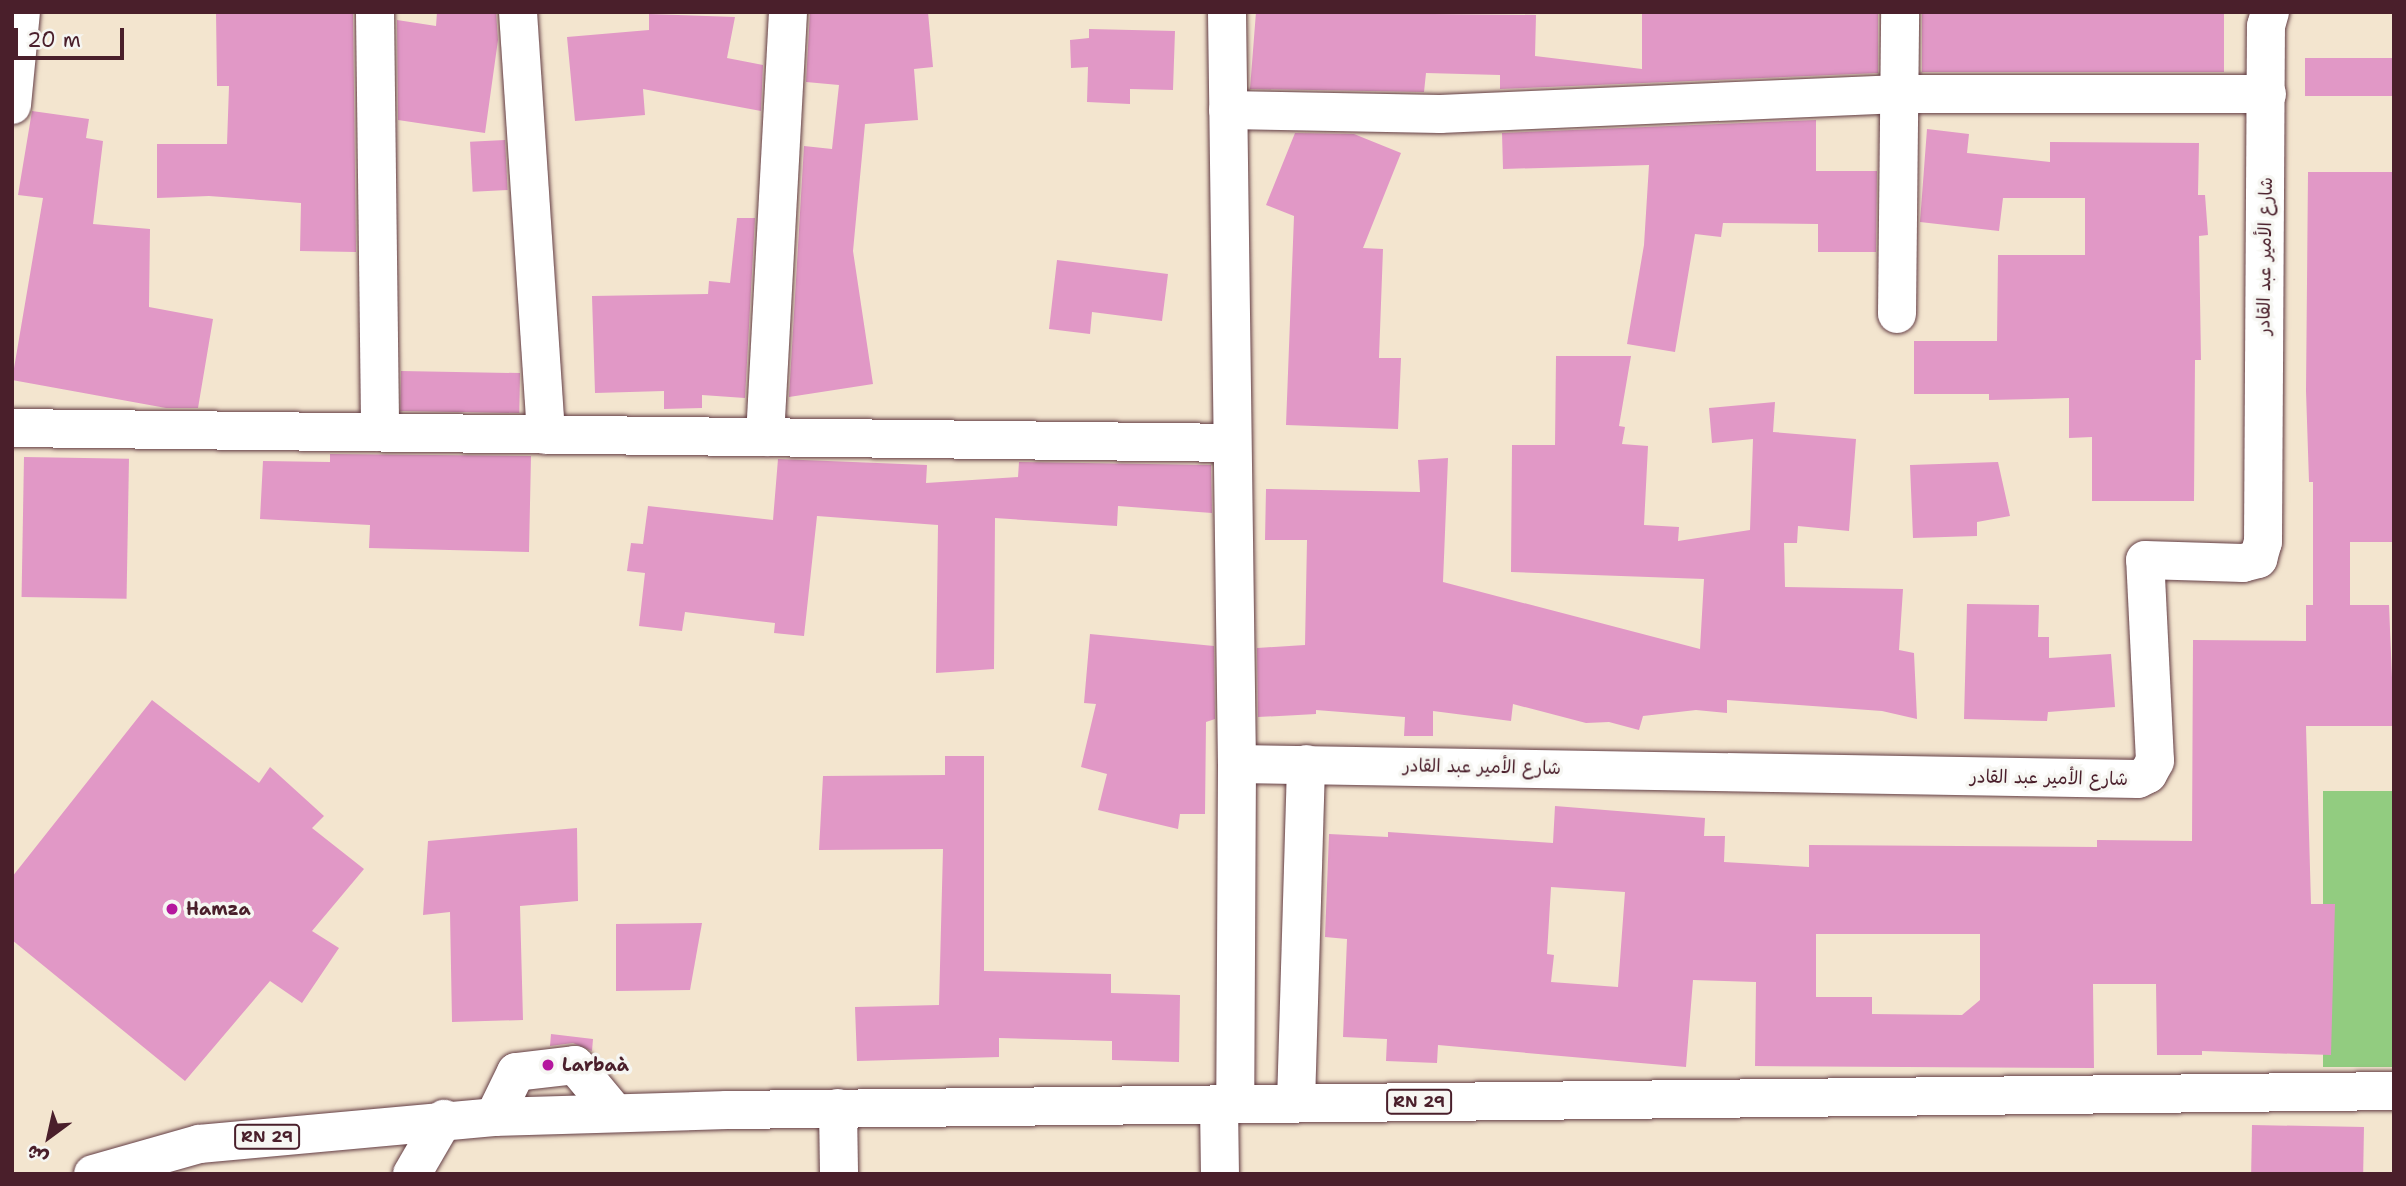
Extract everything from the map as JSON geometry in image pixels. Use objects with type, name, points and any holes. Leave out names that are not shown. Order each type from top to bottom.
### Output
[{"type":"street","points":[[12,105],[21,12]]},
{"type":"street","points":[[375,12],[380,432]]},
{"type":"street","points":[[518,12],[546,435]]},
{"type":"street","points":[[765,437],[788,12]]},
{"type":"street","points":[[1220,1174],[1227,1104],[1237,764],[1227,12]]},
{"type":"street","points":[[1898,314],[1900,12]]},
{"type":"street","name":"شارع الأمير عبد القادر","points":[[1237,764],[2138,779],[2148,774],[2155,761],[2145,560],[2243,563],[2258,559],[2263,542],[2266,26],[2270,12]]},
{"type":"street","points":[[1228,110],[1440,114],[1900,94],[2267,94]]},
{"type":"street","points":[[12,428],[1232,443]]},
{"type":"street","points":[[1296,1103],[1306,764]]},
{"type":"street","name":"RN 29","points":[[93,1174],[199,1144],[444,1119],[494,1117],[838,1108],[2394,1091]]},
{"type":"street","points":[[838,1108],[839,1174]]},
{"type":"street","points":[[412,1174],[444,1119]]},
{"type":"green space","points":[[2323,791],[2394,791],[2394,1067],[2323,1067]]},
{"type":"building","points":[[216,12],[353,12],[356,252],[300,251],[301,203],[209,196],[157,198],[157,144],[227,144],[229,86],[217,86]]},
{"type":"building","points":[[437,12],[496,12],[498,40],[485,133],[398,120],[397,20],[436,26]]},
{"type":"building","points":[[810,12],[928,12],[933,67],[914,69],[918,120],[865,124],[853,251],[873,384],[789,397],[804,146],[832,149],[839,85],[806,82]]},
{"type":"building","points":[[1256,12],[1536,15],[1535,56],[1642,69],[1642,12],[1878,12],[1878,73],[1500,89],[1500,75],[1426,73],[1424,92],[1250,89]]},
{"type":"building","points":[[1922,12],[2224,12],[2224,72],[1922,72]]},
{"type":"building","points":[[649,14],[735,17],[727,58],[763,65],[761,111],[643,89],[645,115],[575,121],[567,37],[649,30]]},
{"type":"building","points":[[1089,29],[1175,31],[1173,90],[1130,89],[1130,104],[1087,102],[1088,67],[1071,68],[1070,40],[1089,38]]},
{"type":"building","points":[[2305,58],[2394,58],[2394,96],[2305,96]]},
{"type":"building","points":[[32,111],[89,119],[86,138],[103,141],[93,224],[150,229],[149,307],[213,319],[198,408],[166,408],[12,380],[43,198],[18,195]]},
{"type":"building","points":[[1816,120],[1816,171],[1877,171],[1876,252],[1818,252],[1818,224],[1723,223],[1721,237],[1695,234],[1675,352],[1627,344],[1644,245],[1649,165],[1503,169],[1502,133]]},
{"type":"building","points":[[1927,129],[1969,134],[1967,153],[2050,162],[2050,142],[2199,143],[2198,195],[2205,195],[2208,235],[2199,236],[2201,360],[2195,360],[2194,501],[2092,501],[2092,437],[2069,438],[2069,398],[1989,400],[1989,394],[1914,394],[1914,341],[1997,341],[1998,255],[2085,255],[2085,198],[2003,198],[1999,231],[1920,222]]},
{"type":"building","points":[[1295,133],[1354,134],[1401,153],[1363,248],[1383,249],[1379,358],[1401,358],[1398,429],[1286,425],[1294,216],[1266,205]]},
{"type":"building","points":[[505,140],[508,190],[473,192],[470,142]]},
{"type":"building","points":[[2308,172],[2394,172],[2394,542],[2350,542],[2350,605],[2389,605],[2394,726],[2306,726],[2311,904],[2335,904],[2331,1055],[2202,1051],[2202,1055],[2157,1055],[2156,984],[2093,984],[2094,1068],[1755,1066],[1756,982],[1693,980],[1686,1067],[1438,1045],[1437,1063],[1386,1061],[1387,1039],[1343,1037],[1347,939],[1325,937],[1329,834],[1388,837],[1388,832],[1553,843],[1555,806],[1705,818],[1704,836],[1725,836],[1724,862],[1809,867],[1809,845],[2097,847],[2097,840],[2192,841],[2193,640],[2306,641],[2306,605],[2313,605],[2313,482],[2309,482],[2306,391]],"holes":[[[1551,887],[1625,892],[1618,987],[1551,982],[1554,955],[1547,954]],[[1816,934],[1980,934],[1980,1000],[1962,1015],[1872,1014],[1872,997],[1816,997]]]},
{"type":"building","points":[[737,218],[755,218],[745,398],[702,395],[702,408],[664,409],[664,391],[595,393],[592,296],[708,294],[709,281],[730,283]]},
{"type":"building","points":[[1057,260],[1168,274],[1162,321],[1092,312],[1090,334],[1049,329]]},
{"type":"building","points":[[1556,356],[1631,356],[1619,426],[1625,427],[1622,444],[1648,446],[1644,525],[1679,527],[1678,541],[1750,530],[1753,439],[1712,443],[1709,408],[1775,402],[1773,432],[1856,439],[1849,531],[1798,526],[1797,543],[1784,543],[1785,587],[1903,589],[1899,650],[1914,653],[1917,719],[1882,711],[1727,700],[1727,713],[1696,710],[1643,716],[1639,730],[1609,722],[1586,723],[1513,704],[1511,721],[1433,711],[1433,736],[1404,736],[1405,717],[1316,710],[1316,714],[1258,717],[1257,648],[1305,645],[1307,540],[1265,540],[1266,489],[1420,492],[1418,460],[1448,458],[1443,582],[1700,649],[1704,579],[1511,572],[1512,445],[1555,445]]},
{"type":"building","points":[[401,371],[520,373],[519,413],[400,411]]},
{"type":"building","points":[[330,454],[531,456],[529,552],[369,548],[370,525],[260,519],[263,461],[330,462]]},
{"type":"building","points":[[24,457],[129,459],[127,599],[22,597]]},
{"type":"building","points":[[778,459],[927,465],[926,483],[1018,477],[1019,462],[1211,465],[1212,513],[1118,506],[1117,526],[995,518],[994,669],[936,673],[938,525],[817,516],[804,636],[774,633],[775,623],[685,612],[682,631],[639,626],[645,573],[627,571],[631,543],[643,544],[648,506],[773,520]]},
{"type":"building","points":[[1998,462],[2010,516],[1977,522],[1977,536],[1913,538],[1910,465]]},
{"type":"building","points":[[1967,604],[2039,605],[2038,637],[2049,637],[2049,658],[2111,654],[2115,707],[2048,712],[2047,721],[1964,719]]},
{"type":"building","points":[[1090,634],[1214,646],[1215,719],[1206,722],[1205,814],[1180,814],[1178,829],[1098,810],[1107,774],[1081,767],[1096,704],[1084,703]]},
{"type":"building","name":"Hamza","points":[[152,700],[259,783],[270,767],[324,816],[312,828],[364,869],[312,931],[339,948],[302,1003],[270,981],[185,1081],[12,940],[12,877]]},
{"type":"building","points":[[945,756],[984,756],[984,971],[1111,974],[1111,993],[1180,995],[1179,1062],[1112,1060],[1112,1041],[999,1038],[999,1057],[857,1061],[855,1007],[939,1005],[943,849],[819,850],[823,776],[945,775]]},
{"type":"building","points":[[577,828],[578,901],[520,906],[523,1020],[452,1022],[450,912],[423,915],[428,841]]},
{"type":"building","points":[[702,923],[690,990],[616,991],[616,924]]},
{"type":"building","points":[[551,1034],[593,1039],[592,1051],[573,1043],[550,1046]]},
{"type":"building","points":[[2252,1125],[2364,1127],[2363,1174],[2251,1174]]},
{"type":"place","name":"Hamza","points":[[172,909]]},
{"type":"place","name":"Larbaà","points":[[548,1065]]}]
